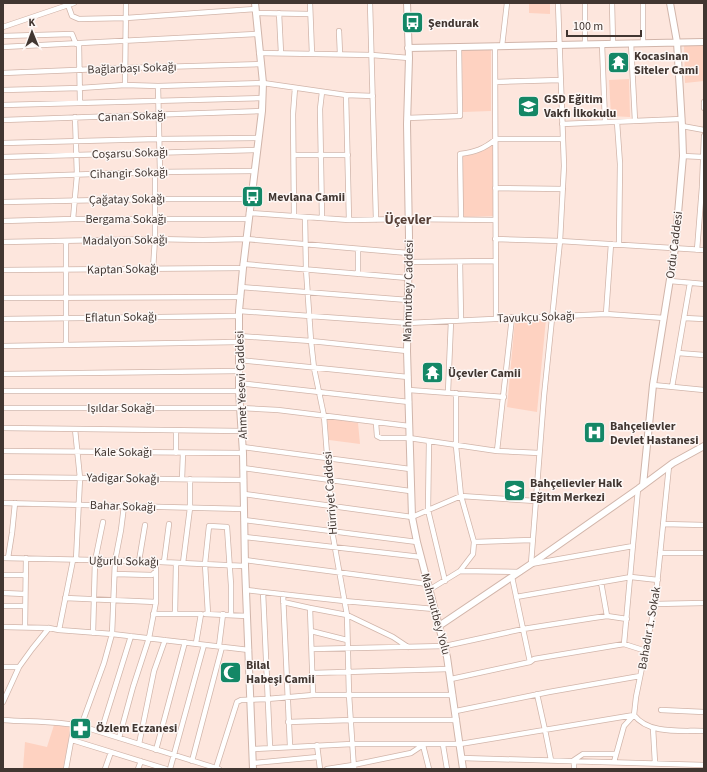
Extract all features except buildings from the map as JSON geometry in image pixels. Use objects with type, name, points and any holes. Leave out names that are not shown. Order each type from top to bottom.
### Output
[{"type":"street","points":[[3,27],[74,3]]},
{"type":"street","points":[[125,85],[124,68],[126,3]]},
{"type":"street","points":[[310,3],[312,54]]},
{"type":"street","points":[[370,3],[376,220]]},
{"type":"street","name":"Mahmutbey Caddesi","points":[[407,3],[409,58],[407,118],[407,351],[410,460]]},
{"type":"street","points":[[502,46],[507,3]]},
{"type":"street","points":[[531,564],[539,453],[560,241],[564,166],[558,45],[558,3]]},
{"type":"street","points":[[585,3],[586,44]]},
{"type":"street","points":[[612,3],[613,44]]},
{"type":"street","points":[[643,3],[643,43]]},
{"type":"street","name":"Ordu Caddesi","points":[[640,487],[653,385],[675,248],[683,156],[677,42],[670,3]]},
{"type":"street","points":[[68,5],[72,16],[79,19],[126,18],[255,8],[279,13],[310,14]]},
{"type":"street","name":"Ahmet Yesevi Caddesi","points":[[253,766],[245,563],[243,450],[239,391],[239,313],[246,239],[262,111],[263,83],[255,8]]},
{"type":"street","points":[[279,13],[281,53]]},
{"type":"street","points":[[339,32],[340,54]]},
{"type":"street","points":[[3,36],[72,34],[77,44],[80,70],[80,103]]},
{"type":"street","points":[[3,47],[258,34]]},
{"type":"street","points":[[408,48],[704,42]]},
{"type":"street","points":[[631,43],[635,121]]},
{"type":"street","points":[[602,44],[605,122]]},
{"type":"street","points":[[495,46],[496,318]]},
{"type":"street","points":[[407,118],[460,116],[459,47]]},
{"type":"street","points":[[259,52],[372,55],[409,58]]},
{"type":"street","name":"Bağlarbaşı Sokağı","points":[[3,73],[261,64]]},
{"type":"street","points":[[495,82],[560,80]]},
{"type":"street","points":[[3,90],[125,85],[158,86],[263,83],[346,95],[373,96]]},
{"type":"street","points":[[153,269],[158,152],[158,86]]},
{"type":"street","points":[[294,216],[293,114],[295,88]]},
{"type":"street","points":[[322,92],[320,109],[322,218]]},
{"type":"street","points":[[346,95],[350,220]]},
{"type":"street","points":[[3,105],[262,98]]},
{"type":"street","points":[[704,102],[704,108]]},
{"type":"street","name":"Canan Sokağı","points":[[3,120],[262,111]]},
{"type":"street","points":[[73,219],[77,175],[75,117]]},
{"type":"street","points":[[562,124],[635,121],[682,123],[704,130]]},
{"type":"street","points":[[618,122],[620,164],[619,244]]},
{"type":"street","points":[[697,250],[702,220],[704,136]]},
{"type":"street","points":[[3,143],[259,138]]},
{"type":"street","points":[[461,220],[460,154],[474,152],[486,147],[496,139],[562,139]]},
{"type":"street","name":"Coşarsu Sokağı","points":[[3,157],[257,150]]},
{"type":"street","points":[[294,155],[348,155]]},
{"type":"street","points":[[683,156],[704,157]]},
{"type":"street","name":"Cihangir Sokağı","points":[[3,177],[157,172],[254,171]]},
{"type":"street","points":[[495,188],[562,189]]},
{"type":"street","name":"Çağatay Sokağı","points":[[3,202],[251,199]]},
{"type":"street","name":"Bergama Sokağı","points":[[3,221],[249,216],[294,216],[350,220],[495,220]]},
{"type":"street","name":"Hürriyet Caddesi","points":[[305,217],[307,292],[311,341],[314,368],[324,416],[332,531],[338,572],[347,615],[349,695],[354,767]]},
{"type":"street","name":"Madalyon Sokağı","points":[[3,242],[246,239],[408,253]]},
{"type":"street","points":[[495,239],[619,244],[704,250]]},
{"type":"street","points":[[66,241],[66,345]]},
{"type":"street","points":[[606,314],[611,244]]},
{"type":"street","points":[[358,249],[358,274]]},
{"type":"street","points":[[408,262],[496,261]]},
{"type":"street","points":[[460,262],[461,320]]},
{"type":"street","name":"Kaptan Sokağı","points":[[3,270],[153,269],[243,266],[306,269],[408,278]]},
{"type":"street","points":[[670,281],[704,284]]},
{"type":"street","points":[[672,387],[690,283]]},
{"type":"street","points":[[241,288],[408,300]]},
{"type":"street","points":[[3,298],[241,297]]},
{"type":"street","name":"Eflatun Sokağı","points":[[3,319],[239,313],[309,316]]},
{"type":"street","name":"Tavukçu Sokağı","points":[[309,316],[408,323],[512,317],[606,314],[664,318]]},
{"type":"street","points":[[498,451],[512,317]]},
{"type":"street","points":[[684,318],[704,319]]},
{"type":"street","points":[[448,392],[451,321]]},
{"type":"street","points":[[3,346],[239,339],[311,341],[407,351]]},
{"type":"street","points":[[678,353],[704,355]]},
{"type":"street","points":[[239,360],[408,377]]},
{"type":"street","points":[[3,374],[239,371]]},
{"type":"street","points":[[239,383],[409,402]]},
{"type":"street","points":[[653,385],[704,390]]},
{"type":"street","points":[[409,390],[504,397]]},
{"type":"street","points":[[3,391],[239,391]]},
{"type":"street","points":[[429,587],[445,581],[460,572],[473,554],[474,542],[462,496],[456,446],[456,394]]},
{"type":"street","name":"Işıldar Sokağı","points":[[3,408],[240,408],[278,410],[409,426]]},
{"type":"street","points":[[376,423],[377,436],[381,438],[409,438],[498,451],[539,453]]},
{"type":"street","points":[[3,428],[242,431]]},
{"type":"street","points":[[58,630],[75,560],[80,505],[80,478],[75,429]]},
{"type":"street","points":[[176,430],[176,452]]},
{"type":"street","points":[[429,441],[428,510],[445,581]]},
{"type":"street","points":[[439,626],[520,572],[669,466],[704,446]]},
{"type":"street","name":"Kale Sokağı","points":[[3,451],[182,453],[243,450],[328,458],[410,469]]},
{"type":"street","points":[[182,453],[182,479]]},
{"type":"street","name":"Mahmutbey Yolu","points":[[410,460],[412,517],[434,609],[445,646],[464,769]]},
{"type":"street","name":"Bahadır 1. Sokak","points":[[634,715],[640,676],[655,604],[669,466]]},
{"type":"street","points":[[243,468],[410,491]]},
{"type":"street","name":"Yadigar Sokağı","points":[[3,477],[244,480]]},
{"type":"street","points":[[183,563],[190,508],[190,479]]},
{"type":"street","points":[[624,644],[628,619],[633,546],[640,487]]},
{"type":"street","points":[[244,494],[412,517],[462,496],[536,501]]},
{"type":"street","name":"Bahar Sokağı","points":[[3,503],[244,509]]},
{"type":"street","points":[[6,558],[12,533],[15,503]]},
{"type":"street","points":[[81,726],[104,663],[112,634],[115,561],[124,506]]},
{"type":"street","points":[[244,520],[417,542]]},
{"type":"street","points":[[93,633],[95,561],[103,522]]},
{"type":"street","points":[[164,562],[169,524]]},
{"type":"street","points":[[663,524],[704,525]]},
{"type":"street","points":[[139,561],[145,525]]},
{"type":"street","points":[[208,614],[205,564],[209,526],[227,527],[231,615]]},
{"type":"street","points":[[245,537],[421,557]]},
{"type":"street","points":[[474,542],[532,540]]},
{"type":"street","points":[[531,564],[633,546]]},
{"type":"street","points":[[660,553],[704,553]]},
{"type":"street","name":"Uğurlu Sokağı","points":[[6,558],[229,565],[245,563],[338,572],[429,587]]},
{"type":"street","points":[[25,627],[26,558]]},
{"type":"street","points":[[119,738],[133,687],[149,638],[156,602],[156,562]]},
{"type":"street","points":[[175,614],[176,563]]},
{"type":"street","points":[[115,574],[152,575],[156,570]]},
{"type":"street","points":[[460,572],[520,572]]},
{"type":"street","points":[[3,575],[25,575]]},
{"type":"street","points":[[512,577],[530,662]]},
{"type":"street","points":[[516,597],[631,577],[658,580]]},
{"type":"street","points":[[601,582],[607,616]]},
{"type":"street","points":[[246,590],[434,609]]},
{"type":"street","points":[[263,592],[270,747]]},
{"type":"street","points":[[3,593],[25,594]]},
{"type":"street","points":[[283,594],[290,746]]},
{"type":"street","points":[[65,598],[156,602]]},
{"type":"street","points":[[283,602],[347,615],[393,637],[408,647]]},
{"type":"street","points":[[655,604],[704,603]]},
{"type":"street","points":[[3,606],[25,606]]},
{"type":"street","points":[[310,608],[313,695]]},
{"type":"street","points":[[153,614],[223,614],[247,616]]},
{"type":"street","points":[[196,644],[201,614]]},
{"type":"street","points":[[192,761],[220,647],[223,614]]},
{"type":"street","points":[[312,649],[445,646],[523,629],[607,616],[628,619]]},
{"type":"street","points":[[3,627],[49,628],[249,650]]},
{"type":"street","points":[[3,702],[19,667],[49,628]]},
{"type":"street","points":[[311,631],[347,640]]},
{"type":"street","points":[[101,732],[131,636]]},
{"type":"street","points":[[139,744],[154,671],[165,640]]},
{"type":"street","points":[[156,750],[185,642]]},
{"type":"street","points":[[451,679],[530,662],[534,659],[624,644],[646,651]]},
{"type":"street","points":[[170,769],[204,645]]},
{"type":"street","points":[[3,667],[19,667]]},
{"type":"street","points":[[312,673],[449,669]]},
{"type":"street","points":[[456,711],[537,694],[640,676]]},
{"type":"street","points":[[537,694],[546,730],[551,760]]},
{"type":"street","points":[[3,720],[61,723],[81,726],[217,768],[237,702],[242,700],[313,695],[453,695]]},
{"type":"street","points":[[661,710],[704,712]]},
{"type":"street","points":[[634,715],[639,722],[653,728],[704,732]]},
{"type":"street","points":[[252,749],[352,744],[460,744],[634,715]]},
{"type":"street","points":[[614,762],[624,726],[634,715]]},
{"type":"street","points":[[288,722],[351,720],[457,720]]},
{"type":"street","points":[[66,769],[74,725]]},
{"type":"street","points":[[653,728],[655,763]]},
{"type":"street","points":[[72,740],[166,769]]},
{"type":"street","points":[[317,745],[320,769]]},
{"type":"street","points":[[327,769],[354,767],[411,753],[423,745]]},
{"type":"street","points":[[423,745],[429,769]]},
{"type":"street","points":[[443,745],[447,769]]},
{"type":"street","points":[[106,769],[111,752]]},
{"type":"street","points":[[574,760],[583,754],[616,754]]},
{"type":"street","points":[[253,766],[318,757]]},
{"type":"street","points":[[462,758],[574,760],[704,765]]},
{"type":"street","points":[[574,760],[574,769]]},
{"type":"street","points":[[138,769],[141,761]]},
{"type":"shaded area","points":[[529,3],[550,3],[550,14],[529,13]]},
{"type":"shaded area","points":[[684,44],[704,44],[704,81],[685,83]]},
{"type":"shaded area","points":[[491,49],[491,111],[463,112],[462,50]]},
{"type":"shaded area","points":[[629,79],[630,117],[611,116],[609,80]]},
{"type":"shaded area","points":[[493,145],[493,216],[463,217],[461,155],[476,154]]},
{"type":"shaded area","points":[[546,319],[537,412],[507,407],[515,320]]},
{"type":"shaded area","points":[[327,418],[358,423],[360,444],[329,440]]},
{"type":"shaded area","points":[[54,725],[71,727],[63,769],[23,769],[25,742],[47,747]]},
{"type":"place","name":"Şendurak","points":[[412,23]]},
{"type":"place","name":"Kocasinan Siteler Cami","points":[[618,63]]},
{"type":"place","name":"GSD Eğitim Vakfı İlkokulu","points":[[528,106]]},
{"type":"place","name":"Mevlana Camii","points":[[253,197]]},
{"type":"place","name":"Üçevler Camii","points":[[432,373]]},
{"type":"place","name":"Bahçelievler Devlet Hastanesi","points":[[595,433]]},
{"type":"place","name":"Bahçelievler Halk Eğitm Merkezi","points":[[515,490]]},
{"type":"place","name":"Bilal Habeşi Camii","points":[[231,672]]},
{"type":"place","name":"Özlem Eczanesi","points":[[81,728]]},
{"type":"district","name":"Üçevler","points":[[408,219]]}]
